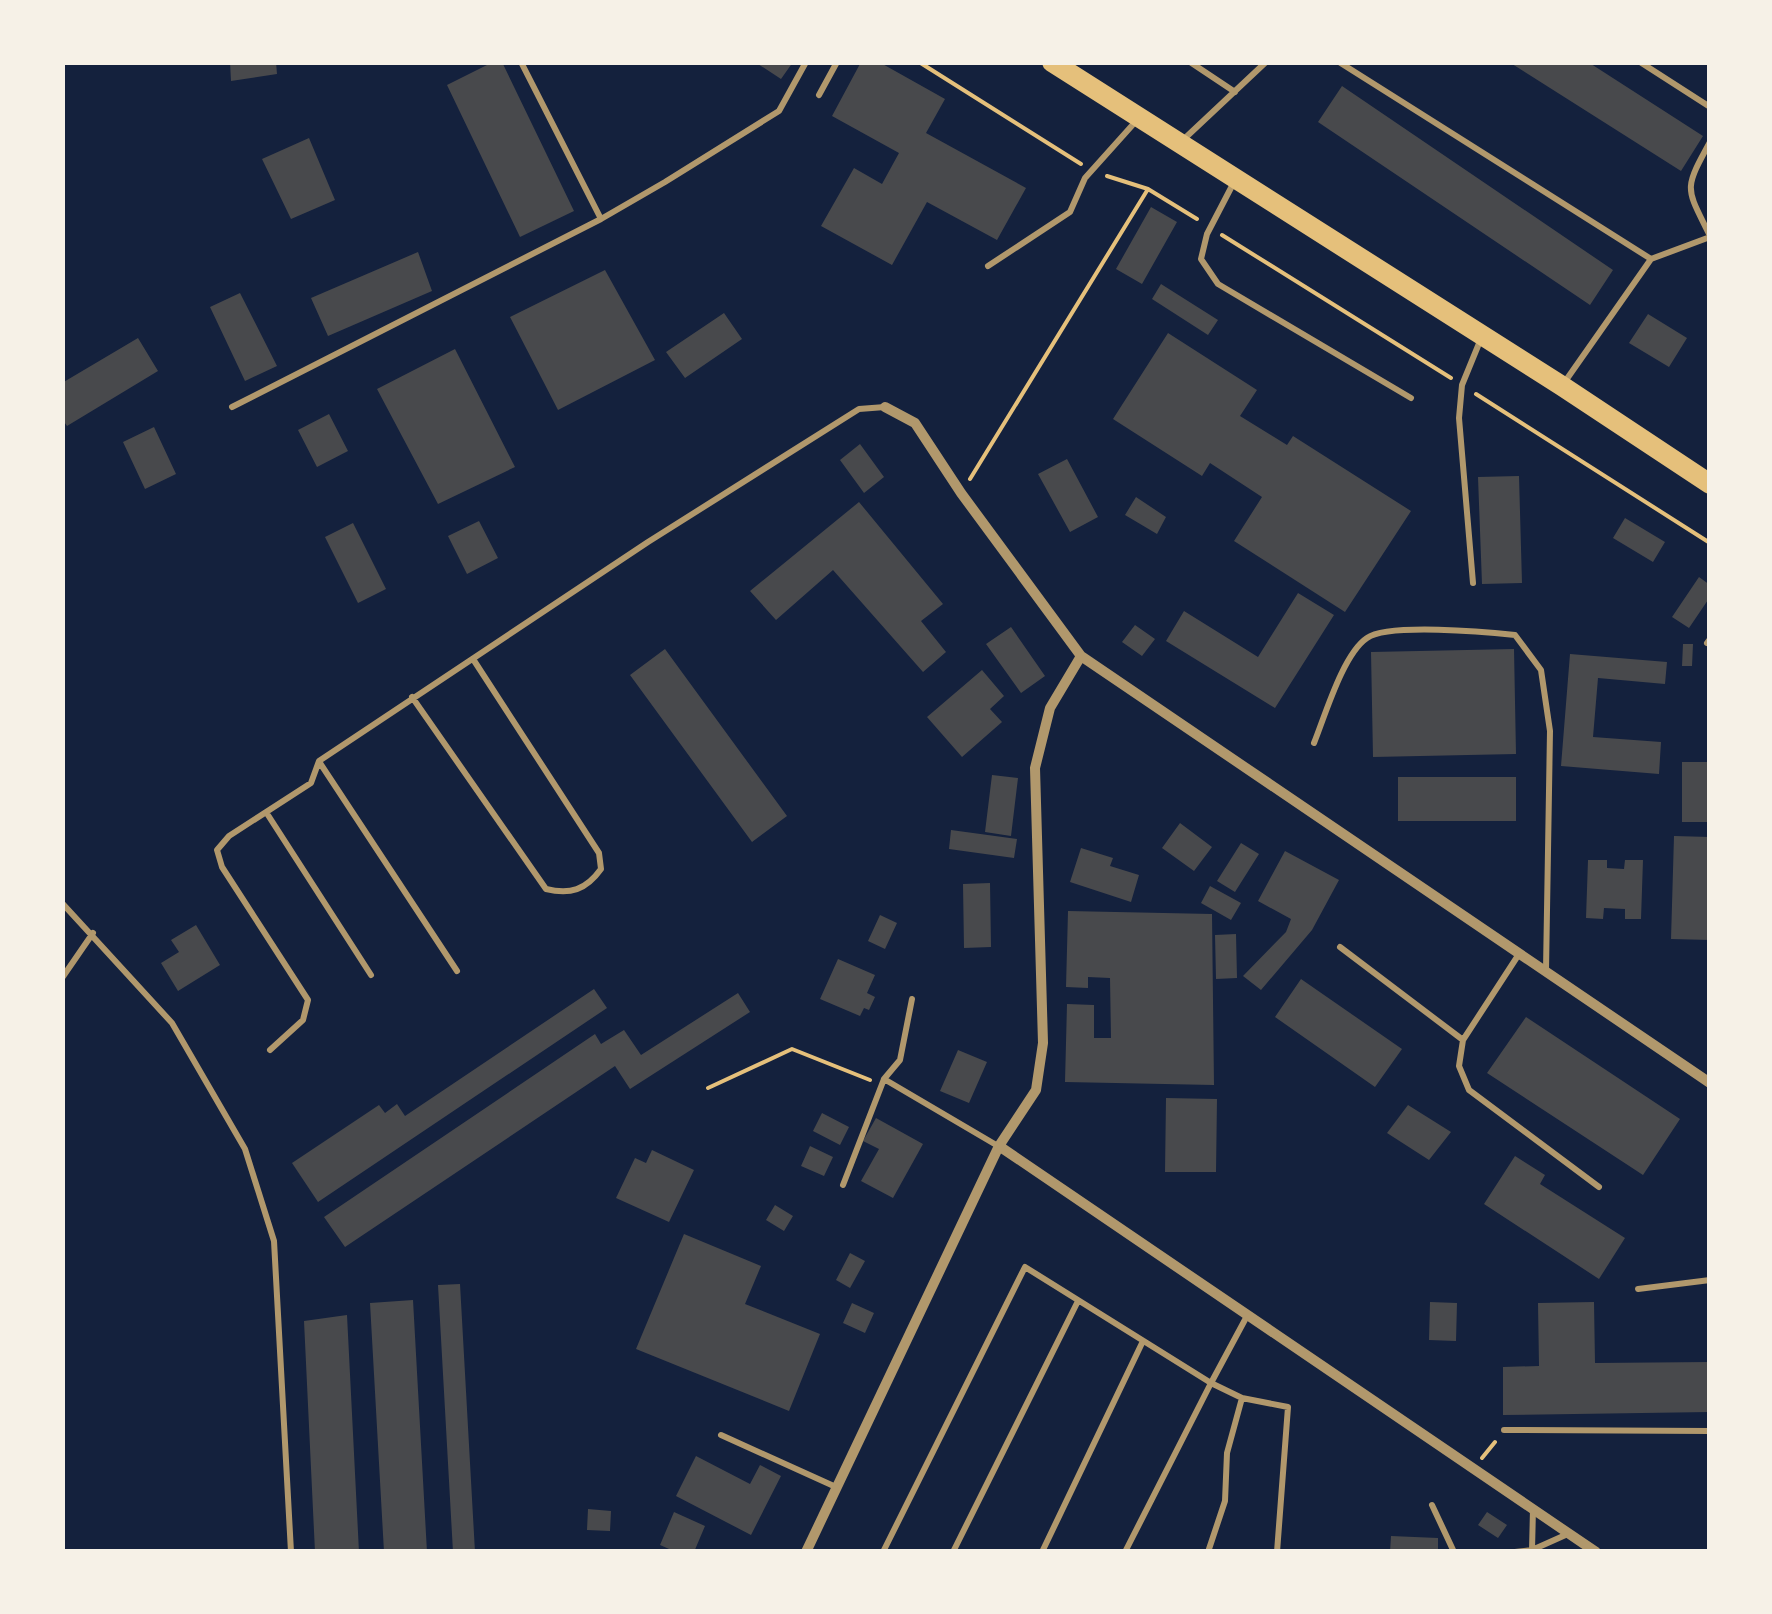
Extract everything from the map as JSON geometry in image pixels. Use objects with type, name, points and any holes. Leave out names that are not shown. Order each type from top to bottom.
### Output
[{"type":"main road","points":[[1052,62],[1710,484]]},
{"type":"street","points":[[885,407],[915,423],[961,493],[1081,656],[1709,1082]]},
{"type":"street","points":[[806,1552],[999,1146],[1036,1090],[1042,1042],[1035,768],[1050,708],[1081,656]]},
{"type":"street","points":[[999,1146],[1596,1552]]},
{"type":"lane","points":[[522,62],[601,219]]},
{"type":"lane","points":[[232,407],[601,219],[778,111],[806,62]]},
{"type":"lane","points":[[819,95],[837,62]]},
{"type":"lane","points":[[1190,62],[1234,92]]},
{"type":"lane","points":[[1179,143],[1266,62]]},
{"type":"lane","points":[[1338,62],[1651,259]]},
{"type":"lane","points":[[1640,62],[1710,107]]},
{"type":"lane","points":[[988,266],[1070,212],[1085,178],[1139,117]]},
{"type":"lane","points":[[1562,386],[1651,259],[1710,237],[1688,188],[1710,142]]},
{"type":"lane","points":[[1236,179],[1210,228],[1201,259],[1218,284],[1411,398]]},
{"type":"lane","points":[[1473,583],[1459,418],[1462,385],[1482,335]]},
{"type":"lane","points":[[270,1050],[302,1020],[308,1000],[222,867],[218,850],[229,836],[311,783],[319,762],[412,697],[818,433],[859,409],[885,407]]},
{"type":"lane","points":[[1314,743],[1352,654],[1368,636],[1414,630],[1515,635],[1542,670],[1550,730],[1546,972]]},
{"type":"lane","points":[[412,697],[546,890],[566,894],[591,882],[600,869],[599,853],[474,659]]},
{"type":"lane","points":[[319,762],[457,971]]},
{"type":"lane","points":[[266,812],[371,975]]},
{"type":"lane","points":[[62,903],[172,1022],[244,1149],[274,1241],[291,1552]]},
{"type":"lane","points":[[62,978],[93,933]]},
{"type":"lane","points":[[1340,947],[1463,1040]]},
{"type":"lane","points":[[1520,953],[1463,1040],[1459,1066],[1469,1090],[1599,1187]]},
{"type":"lane","points":[[842,1185],[884,1080],[900,1060],[912,998]]},
{"type":"lane","points":[[884,1080],[999,1146]]},
{"type":"lane","points":[[883,1552],[1025,1267],[1211,1383],[1242,1398],[1288,1407],[1278,1552]]},
{"type":"lane","points":[[1638,1288],[1710,1280]]},
{"type":"lane","points":[[954,1552],[1078,1301]]},
{"type":"lane","points":[[1125,1552],[1248,1315]]},
{"type":"lane","points":[[1042,1552],[1143,1340]]},
{"type":"lane","points":[[1208,1552],[1225,1501],[1227,1453],[1242,1398]]},
{"type":"lane","points":[[1504,1430],[1710,1431]]},
{"type":"lane","points":[[720,1435],[837,1487]]},
{"type":"lane","points":[[1432,1505],[1454,1552]]},
{"type":"lane","points":[[1532,1551],[1533,1509]]},
{"type":"lane","points":[[1514,1552],[1532,1551],[1570,1533]]},
{"type":"path","points":[[919,62],[1092,171],[1148,189],[1710,543]]},
{"type":"path","points":[[961,493],[1148,189]]},
{"type":"path","points":[[708,1088],[792,1048],[871,1080],[884,1080]]},
{"type":"path","points":[[1474,1468],[1504,1430]]},
{"type":"building","points":[[230,62],[276,62],[277,74],[231,81]]},
{"type":"building","points":[[493,62],[502,62],[574,211],[520,237],[447,85]]},
{"type":"building","points":[[755,62],[793,62],[781,79]]},
{"type":"building","points":[[861,62],[879,62],[945,99],[926,133],[1026,188],[997,240],[927,202],[892,265],[821,226],[854,168],[882,184],[899,153],[832,116]]},
{"type":"building","points":[[1509,62],[1588,62],[1703,136],[1681,171]]},
{"type":"building","points":[[1342,86],[1613,270],[1590,305],[1318,122]]},
{"type":"building","points":[[309,138],[335,200],[291,219],[262,159]]},
{"type":"building","points":[[1151,207],[1177,222],[1142,284],[1116,269]]},
{"type":"building","points":[[418,252],[432,291],[328,336],[311,298]]},
{"type":"building","points":[[605,270],[655,360],[558,410],[510,317]]},
{"type":"building","points":[[1161,284],[1218,320],[1208,335],[1152,299]]},
{"type":"building","points":[[240,293],[277,366],[245,381],[210,307]]},
{"type":"building","points":[[724,313],[742,339],[685,378],[666,352]]},
{"type":"building","points":[[1648,314],[1687,338],[1669,367],[1629,343]]},
{"type":"building","points":[[1168,333],[1257,390],[1240,416],[1287,445],[1293,436],[1411,511],[1345,612],[1234,541],[1262,497],[1210,463],[1202,476],[1113,419]]},
{"type":"building","points":[[138,338],[158,371],[67,426],[62,419],[62,383]]},
{"type":"building","points":[[455,349],[515,467],[438,504],[377,389]]},
{"type":"building","points":[[329,414],[348,451],[317,467],[298,430]]},
{"type":"building","points":[[154,427],[176,474],[145,489],[123,442]]},
{"type":"building","points":[[860,444],[884,477],[864,493],[840,460]]},
{"type":"building","points":[[1067,459],[1098,517],[1070,532],[1038,474]]},
{"type":"building","points":[[1519,476],[1522,583],[1482,584],[1478,477]]},
{"type":"building","points":[[1136,497],[1166,517],[1157,534],[1125,515]]},
{"type":"building","points":[[859,502],[943,604],[921,621],[946,652],[923,672],[833,570],[776,620],[750,591]]},
{"type":"building","points":[[1625,518],[1665,542],[1653,562],[1613,538]]},
{"type":"building","points":[[479,521],[498,558],[467,574],[448,536]]},
{"type":"building","points":[[353,523],[386,589],[358,603],[325,537]]},
{"type":"building","points":[[1699,577],[1710,585],[1710,597],[1689,628],[1672,617]]},
{"type":"building","points":[[1298,593],[1334,615],[1275,708],[1166,641],[1184,611],[1258,657]]},
{"type":"building","points":[[1135,625],[1155,639],[1142,656],[1122,642]]},
{"type":"building","points":[[1011,627],[1045,676],[1021,693],[986,644]]},
{"type":"building","points":[[1683,644],[1693,644],[1692,666],[1682,666]]},
{"type":"building","points":[[665,649],[787,816],[752,842],[630,675]]},
{"type":"building","points":[[1514,649],[1516,754],[1373,757],[1371,652]]},
{"type":"building","points":[[1570,654],[1667,662],[1665,684],[1598,678],[1593,737],[1661,742],[1659,774],[1561,766]]},
{"type":"building","points":[[982,670],[1004,696],[990,709],[1002,722],[962,757],[927,717]]},
{"type":"building","points":[[1682,762],[1710,762],[1710,822],[1682,822]]},
{"type":"building","points":[[992,775],[1018,778],[1011,836],[985,832]]},
{"type":"building","points":[[1398,777],[1516,777],[1516,821],[1398,821]]},
{"type":"building","points":[[1180,823],[1212,847],[1194,871],[1162,848]]},
{"type":"building","points":[[951,830],[1017,839],[1014,858],[949,849]]},
{"type":"building","points":[[1674,836],[1710,837],[1710,940],[1671,939]]},
{"type":"building","points":[[1241,843],[1259,854],[1235,892],[1217,881]]},
{"type":"building","points":[[1081,848],[1113,858],[1110,866],[1139,875],[1131,902],[1070,882]]},
{"type":"building","points":[[1285,851],[1339,880],[1312,930],[1261,990],[1243,976],[1286,932],[1291,919],[1258,901]]},
{"type":"building","points":[[1588,860],[1607,860],[1607,868],[1624,869],[1625,860],[1643,860],[1641,919],[1625,919],[1625,909],[1604,908],[1603,919],[1586,918]]},
{"type":"building","points":[[990,883],[991,947],[964,948],[963,884]]},
{"type":"building","points":[[1210,886],[1241,903],[1231,920],[1201,903]]},
{"type":"building","points":[[1068,911],[1212,914],[1214,1085],[1065,1082],[1067,1004],[1094,1005],[1094,1038],[1111,1038],[1110,978],[1088,977],[1088,988],[1066,987]]},
{"type":"building","points":[[880,915],[897,923],[885,949],[868,941]]},
{"type":"building","points":[[196,925],[220,965],[178,991],[161,963],[179,952],[171,940]]},
{"type":"building","points":[[1236,934],[1237,978],[1216,979],[1215,935]]},
{"type":"building","points":[[838,959],[875,975],[867,993],[875,997],[869,1010],[864,1008],[860,1016],[820,999]]},
{"type":"building","points":[[1301,979],[1402,1049],[1375,1087],[1275,1017]]},
{"type":"building","points":[[594,989],[607,1008],[318,1202],[292,1163],[379,1105],[385,1113],[397,1104],[405,1116]]},
{"type":"building","points":[[738,993],[750,1012],[630,1089],[615,1066],[345,1247],[324,1217],[595,1034],[601,1044],[624,1030],[641,1055]]},
{"type":"building","points":[[1526,1017],[1680,1119],[1643,1175],[1487,1073]]},
{"type":"building","points":[[958,1050],[987,1062],[969,1103],[940,1091]]},
{"type":"building","points":[[1166,1098],[1217,1099],[1216,1172],[1165,1172]]},
{"type":"building","points":[[1408,1105],[1451,1132],[1429,1160],[1387,1133]]},
{"type":"building","points":[[822,1113],[849,1127],[840,1145],[813,1131]]},
{"type":"building","points":[[876,1118],[923,1144],[893,1198],[861,1181],[879,1149],[863,1141]]},
{"type":"building","points":[[810,1146],[833,1157],[824,1176],[801,1166]]},
{"type":"building","points":[[652,1150],[694,1170],[669,1222],[616,1198],[635,1158],[646,1163]]},
{"type":"building","points":[[1515,1156],[1545,1175],[1540,1184],[1625,1238],[1599,1279],[1484,1204]]},
{"type":"building","points":[[775,1205],[793,1216],[784,1231],[766,1220]]},
{"type":"building","points":[[684,1234],[761,1266],[745,1304],[820,1334],[789,1411],[636,1349]]},
{"type":"building","points":[[850,1253],[865,1261],[850,1288],[836,1280]]},
{"type":"building","points":[[460,1284],[475,1552],[453,1552],[438,1285]]},
{"type":"building","points":[[413,1300],[427,1552],[384,1552],[370,1303]]},
{"type":"building","points":[[1430,1302],[1457,1303],[1456,1341],[1429,1340]]},
{"type":"building","points":[[1594,1302],[1595,1363],[1710,1362],[1710,1412],[1503,1415],[1503,1367],[1539,1366],[1538,1303]]},
{"type":"building","points":[[852,1303],[874,1313],[865,1333],[843,1323]]},
{"type":"building","points":[[347,1315],[359,1552],[315,1552],[304,1321]]},
{"type":"building","points":[[696,1456],[750,1484],[760,1465],[781,1476],[751,1535],[676,1496]]},
{"type":"building","points":[[588,1509],[611,1511],[610,1531],[587,1530]]},
{"type":"building","points":[[674,1512],[705,1526],[694,1552],[676,1552],[660,1545]]},
{"type":"building","points":[[1487,1512],[1507,1525],[1498,1538],[1478,1525]]},
{"type":"building","points":[[1391,1536],[1438,1538],[1438,1552],[1390,1552]]}]
